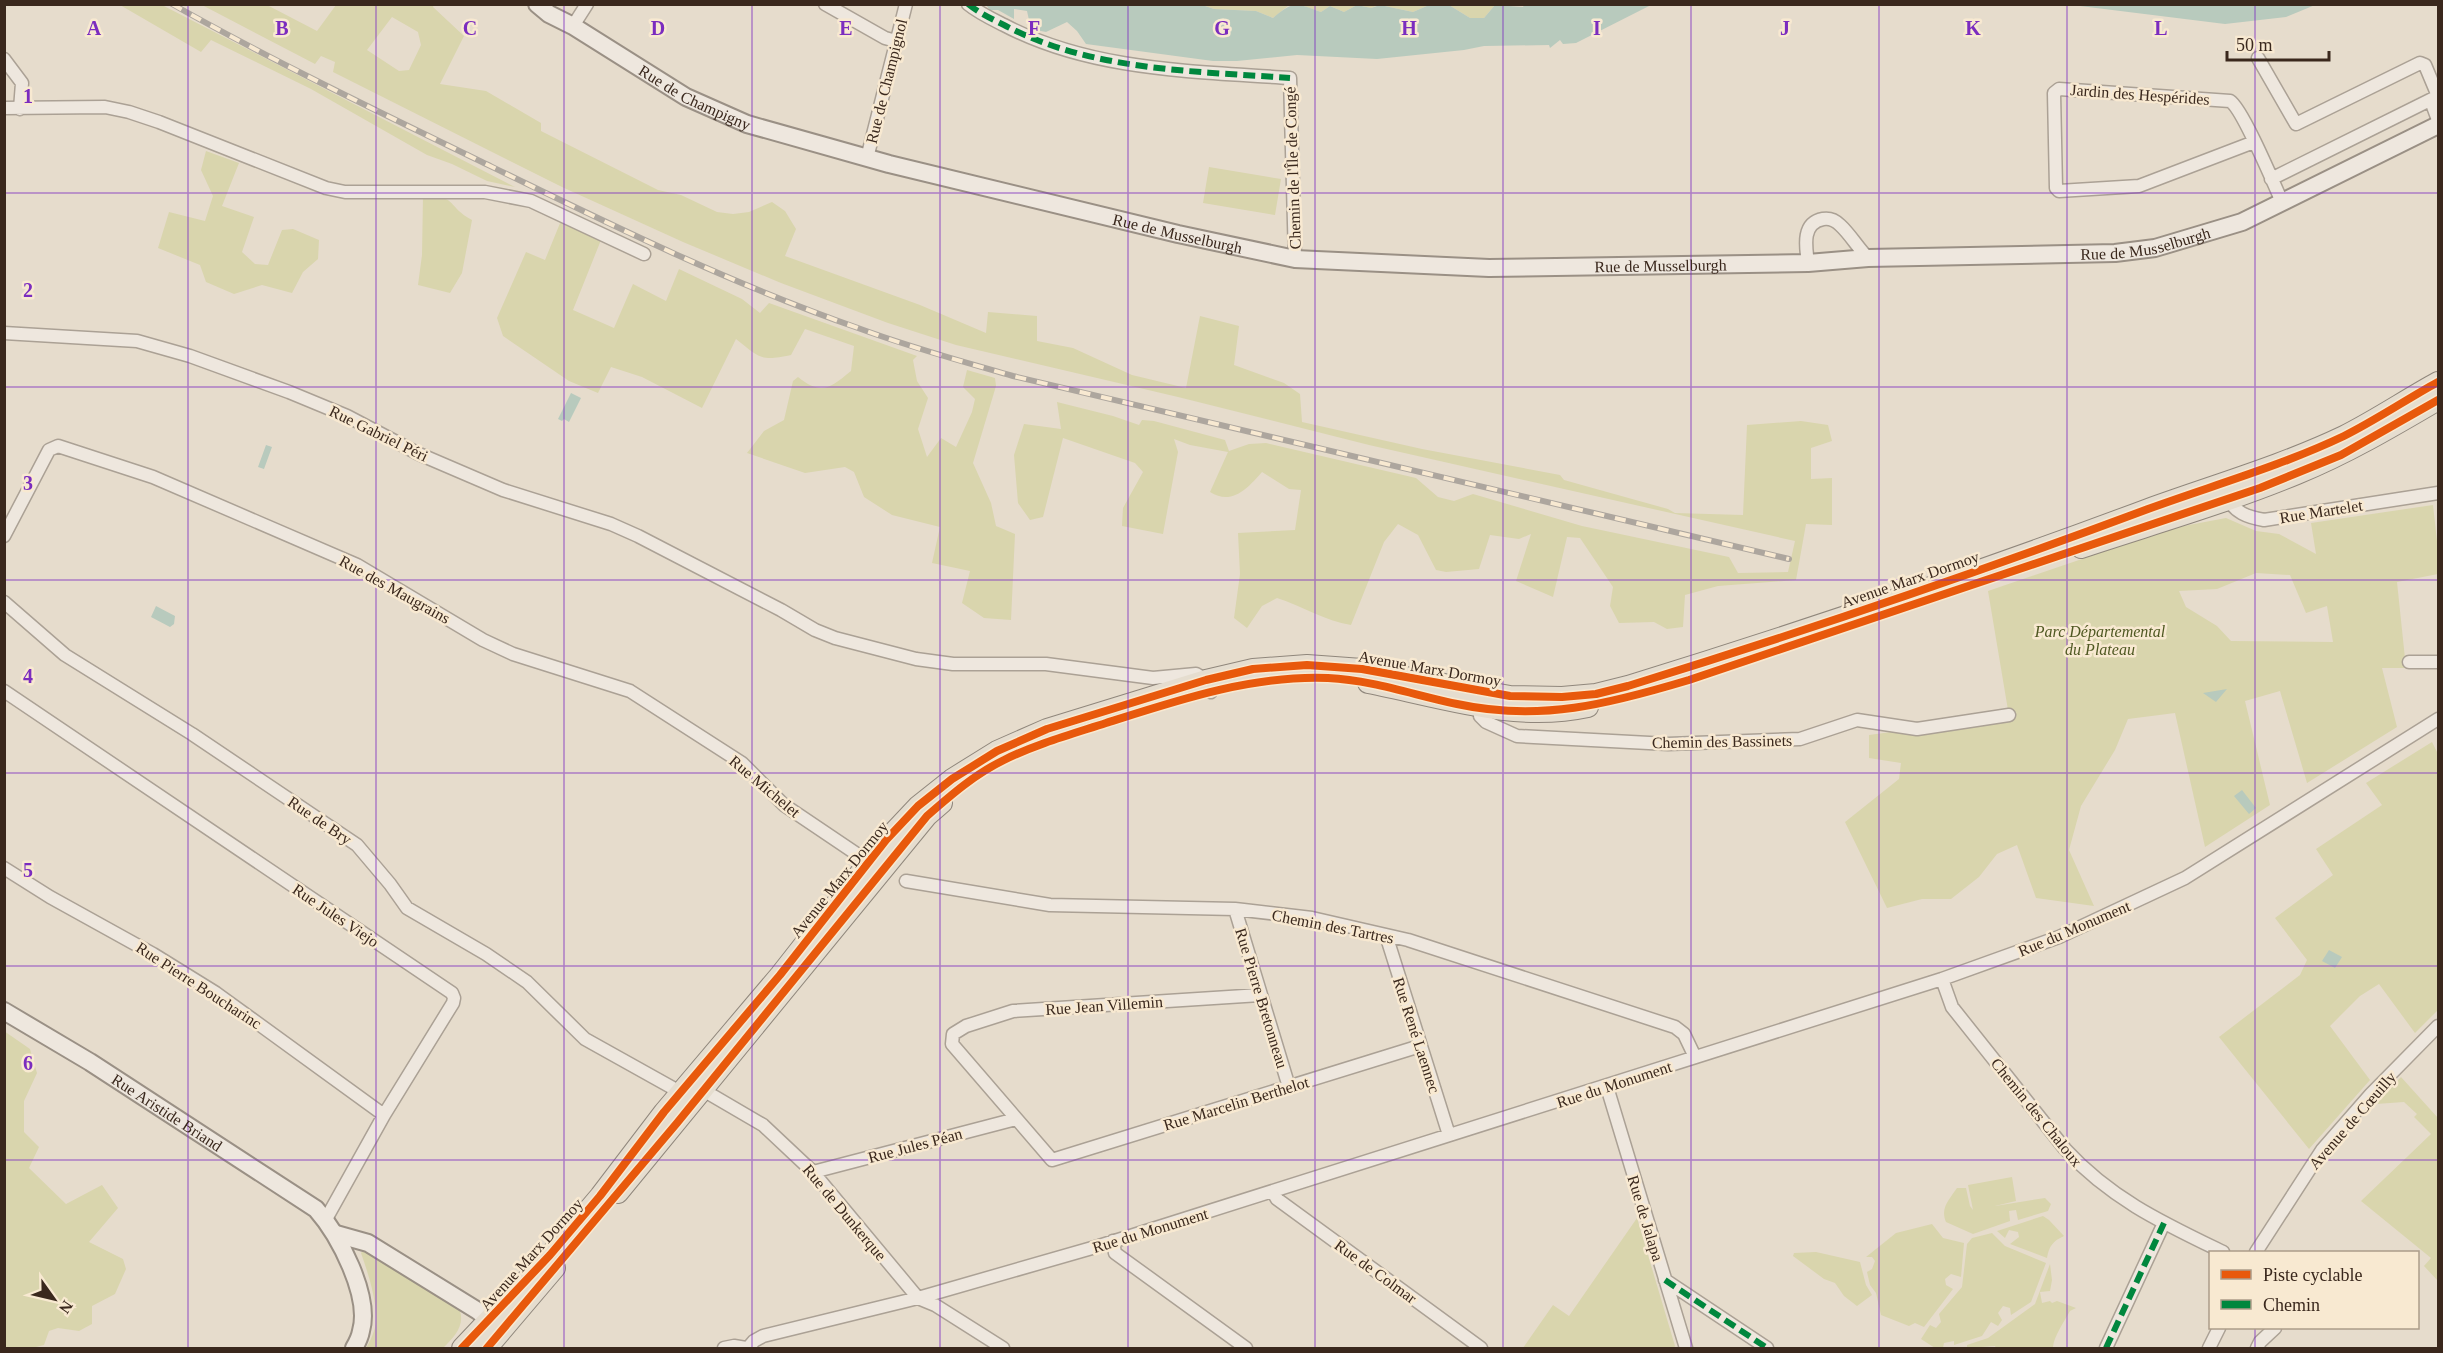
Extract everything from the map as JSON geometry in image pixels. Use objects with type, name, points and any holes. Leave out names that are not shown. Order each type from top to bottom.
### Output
[{"type":"main road","name":"Avenue Marx Dormoy","points":[[2224,492],[2274,466],[2345,435],[2439,382]]},
{"type":"main road","name":"Avenue Marx Dormoy","points":[[487,1348],[703,1090],[875,866],[918,806],[952,779],[997,751],[1047,729],[1208,686],[1253,669],[1307,665],[1362,669],[1482,700],[1510,696],[1562,697],[1596,694],[1628,686],[1911,594],[2076,537],[2224,492],[2297,474],[2341,454],[2439,400]]},
{"type":"main road","name":"Avenue Marx Dormoy","points":[[462,1348],[490,1320],[600,1196],[680,1092],[875,866]]},
{"type":"street","name":"Rue de Champigny","points":[[537,4],[549,14],[654,79],[706,107],[735,117],[747,124],[867,158]]},
{"type":"street","points":[[573,27],[587,4]]},
{"type":"street","points":[[825,4],[885,38],[896,41]]},
{"type":"street","name":"Rue de Champignol","points":[[867,158],[906,4]]},
{"type":"street","name":"Chemin de l'Île de Congé","points":[[968,4],[1018,32],[1094,58],[1195,72],[1290,78],[1295,259]]},
{"type":"street","points":[[2258,58],[2296,124],[2420,63],[2425,65],[2438,93],[2437,98],[2271,179]]},
{"type":"street","points":[[4,59],[21,83],[21,109]]},
{"type":"street","name":"Jardin des Hespérides","points":[[2254,142],[2139,186],[2059,191],[2056,188],[2054,93],[2059,89],[2230,100],[2236,105],[2254,142],[2282,202]]},
{"type":"street","points":[[2431,101],[2439,120]]},
{"type":"street","points":[[4,108],[105,107],[129,112],[326,188],[345,192],[485,192],[531,201],[644,254]]},
{"type":"street","name":"Rue de Musselburgh","points":[[867,158],[1178,234],[1295,259],[1489,268],[1808,263],[1868,258],[2115,253],[2155,248],[2242,222],[2439,125]]},
{"type":"street","points":[[1808,263],[1806,236],[1810,227],[1817,221],[1826,219],[1841,225],[1868,258]]},
{"type":"street","name":"Rue Gabriel Péri","points":[[4,333],[137,341],[190,356],[346,416],[419,454],[503,490],[611,524],[739,588],[815,630],[865,647],[916,659],[953,664],[987,666],[1046,664],[1153,678],[1196,674],[1208,686]]},
{"type":"street","name":"Rue des Maugrains","points":[[8,517],[49,450],[58,446],[153,477],[357,565],[483,640],[513,654],[630,690],[662,711]]},
{"type":"street","name":"Rue Martelet","points":[[2224,492],[2233,507],[2245,516],[2264,520],[2439,493]]},
{"type":"street","points":[[4,536],[8,517]]},
{"type":"street","name":"Rue de Bry","points":[[4,602],[65,655],[192,734],[357,845],[390,884],[406,908],[486,954],[527,982],[585,1039],[680,1092]]},
{"type":"street","points":[[2409,662],[2439,662]]},
{"type":"street","name":"Rue Jules Viejo","points":[[4,691],[452,993],[453,1003],[384,1115],[326,1220]]},
{"type":"street","name":"Chemin des Bassinets","points":[[1482,700],[1480,716],[1486,722],[1517,736],[1668,744],[1800,739],[1857,720],[1917,729],[2009,715]]},
{"type":"street","name":"Rue Michelet","points":[[662,711],[742,763],[784,805],[875,866]]},
{"type":"street","name":"Rue du Monument","points":[[724,1348],[734,1346],[747,1348],[763,1336],[918,1298],[1273,1192],[1942,979],[2059,937],[2185,878],[2439,719]]},
{"type":"street","name":"Rue Pierre Boucharinc","points":[[4,868],[216,993],[384,1115]]},
{"type":"street","name":"Chemin des Tartres","points":[[906,881],[1050,905],[1234,909],[1312,918],[1408,940],[1676,1027],[1684,1034],[1695,1057]]},
{"type":"street","name":"Rue Pierre Bretonneau","points":[[1234,909],[1288,1082]]},
{"type":"street","name":"Rue René Laennec","points":[[1386,935],[1449,1135]]},
{"type":"street","name":"Chemin des Chaloux","points":[[1942,979],[1952,1007],[2065,1149],[2085,1170],[2108,1189],[2164,1223],[2221,1251]]},
{"type":"street","name":"Rue Jean Villemin","points":[[1016,1119],[952,1044],[953,1034],[966,1026],[1013,1011],[1260,995]]},
{"type":"street","name":"Rue Aristide Briand","points":[[4,1011],[90,1062],[316,1209],[336,1234],[349,1260],[361,1299],[362,1331],[354,1348]]},
{"type":"street","name":"Avenue de Cœuilly","points":[[2257,1251],[2322,1150],[2371,1094],[2439,1026]]},
{"type":"street","name":"Rue Marcelin Berthelot","points":[[1016,1119],[1052,1160],[1288,1082],[1420,1046]]},
{"type":"street","name":"Rue de Jalapa","points":[[1607,1087],[1686,1348]]},
{"type":"street","points":[[680,1092],[703,1090]]},
{"type":"street","name":"Rue de Dunkerque","points":[[703,1090],[763,1125],[813,1172],[918,1298],[936,1305],[1003,1348]]},
{"type":"street","name":"Rue Jules Péan","points":[[813,1172],[1016,1119]]},
{"type":"street","name":"Rue de Colmar","points":[[1273,1192],[1277,1199],[1481,1348]]},
{"type":"street","points":[[2106,1348],[2164,1223]]},
{"type":"street","points":[[336,1234],[368,1243],[490,1320]]},
{"type":"street","points":[[1113,1241],[1115,1253],[1246,1348]]},
{"type":"street","points":[[1665,1280],[1767,1348]]},
{"type":"street","points":[[2209,1348],[2218,1329]]},
{"type":"street","points":[[2257,1348],[2260,1342],[2275,1329]]},
{"type":"green space","points":[[120,5],[162,5],[515,187],[487,181],[427,155],[311,89],[211,40],[201,52]]},
{"type":"green space","points":[[202,5],[267,5],[317,31],[336,5],[434,5],[433,7],[464,36],[440,84],[486,91],[541,123],[541,131],[658,190],[681,195],[717,212],[733,214],[749,212],[772,202],[785,211],[796,229],[785,256],[920,305],[986,333],[988,312],[1037,316],[1037,341],[1073,348],[1132,375],[1186,388],[1200,316],[1239,326],[1234,365],[1284,383],[1300,394],[1302,422],[1422,449],[1560,475],[1564,480],[1668,509],[1675,513],[1743,515],[1747,425],[1801,421],[1828,425],[1832,441],[1811,448],[1811,479],[1832,478],[1832,525],[1806,524],[1796,580],[1718,586],[1685,595],[1683,627],[1667,629],[1654,622],[1619,623],[1610,606],[1613,587],[1580,538],[1567,537],[1553,597],[1516,581],[1531,534],[1519,539],[1490,535],[1479,569],[1446,572],[1436,570],[1418,535],[1398,524],[1384,542],[1351,625],[1332,620],[1277,598],[1262,606],[1247,628],[1234,618],[1240,574],[1238,533],[1295,530],[1301,490],[1289,489],[1262,472],[1239,493],[1225,497],[1218,496],[1210,492],[1228,452],[1190,445],[1174,439],[1178,452],[1163,534],[1122,526],[1123,508],[1143,472],[1135,463],[1063,438],[1043,517],[1030,520],[1018,503],[1014,455],[1024,424],[1061,429],[1057,402],[1139,425],[1142,420],[1154,421],[1225,440],[1229,451],[1249,444],[1266,443],[1416,478],[1438,497],[1454,501],[1473,494],[1582,526],[1729,557],[1738,573],[1788,572],[1795,541],[1369,445],[956,345],[888,323],[781,283],[683,242],[562,187],[333,72],[335,62],[321,56],[315,64]],"holes":[[[392,17],[418,32],[421,45],[409,70],[399,71],[367,50]]]},
{"type":"green space","points":[[1202,5],[1289,5],[1273,18],[1256,11],[1214,9]]},
{"type":"green space","points":[[1301,5],[1357,5],[1344,12],[1330,6],[1321,12]]},
{"type":"green space","points":[[1357,5],[1378,5],[1371,8]]},
{"type":"green space","points":[[1380,5],[1429,5],[1413,12]]},
{"type":"green space","points":[[1449,5],[1495,5],[1484,18],[1470,18]]},
{"type":"green space","points":[[206,151],[239,163],[222,206],[254,217],[242,252],[255,264],[268,265],[282,230],[293,229],[319,240],[318,259],[303,272],[292,293],[262,285],[234,294],[206,282],[200,265],[158,248],[169,212],[205,221],[213,196],[201,170]]},
{"type":"green space","points":[[1209,167],[1281,179],[1275,215],[1203,203]]},
{"type":"green space","points":[[423,196],[447,199],[472,220],[462,273],[450,293],[418,285],[422,255]]},
{"type":"green space","points":[[565,211],[605,230],[573,310],[614,328],[633,284],[666,301],[679,269],[742,299],[760,313],[769,303],[917,356],[913,360],[917,381],[928,398],[918,429],[927,457],[941,438],[956,447],[972,412],[975,399],[963,387],[967,370],[995,378],[996,386],[973,463],[991,503],[996,526],[1015,534],[1011,620],[984,618],[962,603],[970,571],[932,563],[940,527],[892,515],[864,497],[854,472],[845,467],[805,473],[747,453],[764,431],[784,420],[793,381],[798,377],[820,388],[826,388],[837,382],[851,371],[854,346],[805,329],[791,355],[766,358],[755,354],[736,339],[702,408],[642,377],[611,367],[598,393],[569,381],[503,336],[497,318],[526,252],[545,260]]},
{"type":"green space","name":"Parc Départemental du Plateau","points":[[2433,505],[2438,574],[2397,582],[2406,668],[2382,668],[2397,727],[2307,783],[2280,691],[2245,701],[2270,805],[2205,847],[2175,713],[2128,719],[2115,750],[2081,806],[2069,850],[2094,906],[2036,898],[2017,845],[1997,854],[1979,877],[1951,899],[1922,899],[1887,908],[1845,822],[1899,779],[1901,763],[1869,758],[1869,735],[2009,716],[1988,591],[2173,528],[2226,518],[2256,531],[2279,534],[2316,554],[2311,523]],"holes":[[[2256,573],[2290,575],[2306,613],[2327,606],[2333,642],[2231,641],[2217,626],[2186,607],[2179,591],[2217,589]]]},
{"type":"green space","points":[[2432,742],[2438,754],[2438,1010],[2415,1033],[2379,984],[2360,996],[2330,1026],[2370,1080],[2309,1149],[2219,1037],[2300,975],[2307,960],[2275,918],[2333,875],[2316,849],[2382,805],[2366,783]]},
{"type":"green space","points":[[4,1031],[30,1049],[37,1073],[24,1101],[24,1132],[39,1147],[29,1168],[66,1204],[102,1185],[118,1208],[89,1242],[123,1259],[126,1269],[115,1294],[92,1306],[92,1324],[79,1331],[58,1328],[49,1331],[44,1345],[32,1348],[5,1348]]},
{"type":"green space","points":[[2401,1077],[2438,1118],[2438,1281],[2424,1266],[2431,1258],[2361,1201],[2431,1134],[2414,1117],[2417,1114],[2404,1102],[2376,1104]]},
{"type":"green space","points":[[2012,1177],[2016,1201],[1995,1206],[2045,1198],[2051,1204],[2048,1211],[2018,1220],[2016,1210],[2009,1211],[2010,1221],[1973,1234],[1946,1222],[1945,1208],[1957,1188],[1966,1188],[1973,1210],[1968,1185]]},
{"type":"green space","points":[[2043,1216],[2064,1236],[2052,1244],[2047,1258],[2010,1244],[2019,1237],[2018,1232],[2009,1230],[2005,1238],[1997,1231]]},
{"type":"green space","points":[[1637,1218],[1674,1348],[1523,1348],[1553,1305],[1569,1316]]},
{"type":"green space","points":[[1932,1224],[1943,1238],[1964,1243],[1961,1277],[1951,1274],[1945,1279],[1946,1285],[1953,1289],[1924,1327],[1915,1323],[1909,1326],[1881,1315],[1876,1293],[1870,1285],[1867,1272],[1872,1269],[1875,1261],[1872,1257],[1866,1257],[1896,1233]]},
{"type":"green space","points":[[1992,1233],[2005,1246],[2046,1263],[2031,1302],[2011,1315],[2010,1308],[2003,1306],[1998,1313],[2002,1320],[1998,1326],[1991,1322],[1982,1336],[1954,1345],[1954,1341],[1944,1343],[1943,1348],[1935,1348],[1921,1339],[1930,1325],[1936,1328],[1941,1322],[1939,1314],[1962,1287],[1967,1244],[1972,1238]]},
{"type":"green space","points":[[365,1248],[458,1306],[460,1324],[443,1348],[366,1348],[374,1331],[376,1313],[373,1292],[361,1253]]},
{"type":"green space","points":[[1816,1252],[1860,1262],[1866,1285],[1872,1295],[1857,1306],[1844,1296],[1835,1283],[1824,1279],[1793,1256],[1794,1253]]},
{"type":"green space","points":[[2050,1264],[2052,1280],[2050,1291],[2040,1292],[2042,1303],[2057,1301],[2076,1308],[2070,1311],[2057,1334],[2053,1347],[1967,1348],[1967,1345],[1988,1338],[2035,1304]]},
{"type":"shaded area","points":[[986,5],[1202,5],[1214,9],[1256,11],[1273,18],[1286,8],[1296,5],[1321,12],[1330,6],[1344,12],[1357,5],[1371,8],[1380,5],[1413,12],[1429,5],[1449,5],[1470,18],[1484,18],[1495,5],[1523,7],[1524,5],[1651,5],[1576,43],[1563,44],[1560,40],[1550,48],[1549,45],[1484,46],[1377,59],[1297,55],[1213,61],[1086,44],[1067,22],[1046,32],[1031,29],[1027,11],[1014,9],[1014,19],[998,10],[990,10]]},
{"type":"shaded area","points":[[2072,5],[2315,5],[2286,17],[2225,24]]},
{"type":"shaded area","points":[[571,393],[581,398],[569,422],[564,419],[562,421],[558,419]]},
{"type":"shaded area","points":[[266,445],[272,447],[264,469],[258,467]]},
{"type":"shaded area","points":[[156,606],[175,616],[174,624],[170,627],[151,617]]},
{"type":"shaded area","points":[[2227,689],[2216,702],[2203,693]]},
{"type":"shaded area","points":[[2242,790],[2256,808],[2249,814],[2234,796]]},
{"type":"shaded area","points":[[2329,950],[2342,957],[2335,968],[2322,961]]},
{"type":"railway","points":[[172,4],[325,85],[621,229],[762,292],[877,335],[1013,376],[1789,559]]},
{"type":"marked path","points":[[968,4],[990,18],[1037,40],[1072,52],[1143,66],[1290,78]]},
{"type":"marked path","points":[[2106,1348],[2164,1223]]},
{"type":"marked path","points":[[1665,1280],[1767,1348]]},
{"type":"cycle path","points":[[462,1348],[550,1255],[600,1196],[664,1112],[780,975],[886,840],[918,806],[952,779],[997,751],[1047,729],[1206,680],[1253,669],[1307,665],[1362,669],[1510,696],[1562,697],[1596,694],[1628,686],[1889,601],[2272,466],[2344,436],[2438,382]]},
{"type":"cycle path","points":[[487,1348],[677,1123],[927,816],[973,778],[1004,760],[1054,740],[1160,706],[1243,685],[1300,678],[1344,679],[1457,704],[1517,711],[1574,708],[1631,696],[1689,680],[2260,488],[2341,455],[2438,400]]}]
